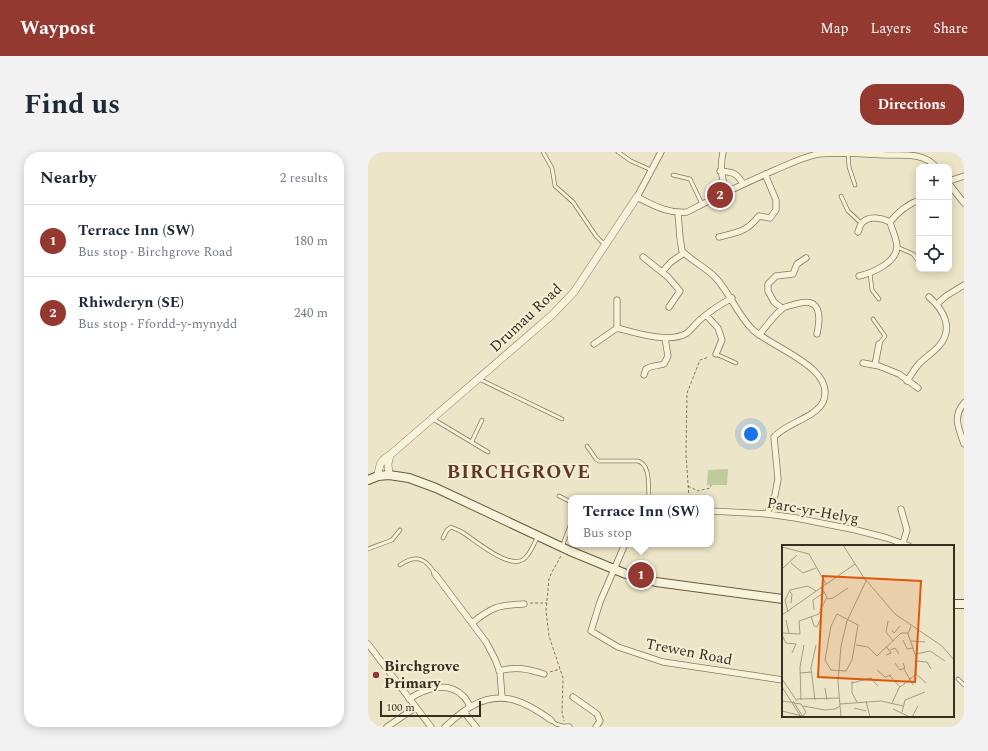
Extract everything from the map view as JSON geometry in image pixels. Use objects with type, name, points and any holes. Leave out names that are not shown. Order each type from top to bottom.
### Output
[{"type":"main road","points":[[368,480],[378,476],[389,475],[409,478],[436,488],[564,548],[626,574],[656,582],[782,599]]},
{"type":"street","name":"Drumau Road","points":[[378,476],[381,461],[479,379],[552,315],[574,292],[637,197],[661,152]]},
{"type":"street","points":[[723,152],[720,171],[722,181],[727,192]]},
{"type":"street","points":[[801,152],[803,158]]},
{"type":"street","points":[[637,197],[662,209],[678,213],[687,212],[765,174],[803,158],[820,154],[909,154],[924,157],[933,164]]},
{"type":"street","points":[[720,171],[739,175],[743,184]]},
{"type":"street","points":[[719,237],[738,233],[750,227],[759,216],[770,218],[776,210],[776,200],[765,174]]},
{"type":"street","points":[[952,182],[964,176]]},
{"type":"street","points":[[952,187],[964,203]]},
{"type":"street","points":[[890,222],[900,210],[916,201]]},
{"type":"street","points":[[678,213],[680,244],[684,253],[716,278],[732,298],[745,321],[765,340],[802,360],[823,381],[825,391],[819,407],[779,432],[774,437],[778,479],[775,495],[767,514]]},
{"type":"street","points":[[858,232],[862,224],[868,219],[876,218],[890,222]]},
{"type":"street","points":[[859,276],[870,273],[888,263],[894,253],[897,247],[890,222]]},
{"type":"street","points":[[662,272],[671,262],[684,253]]},
{"type":"street","points":[[643,257],[668,277],[680,291],[669,307]]},
{"type":"street","points":[[782,308],[774,302],[768,291],[768,284],[776,276],[793,274],[797,264],[806,258]]},
{"type":"street","points":[[937,304],[946,296],[964,285]]},
{"type":"street","points":[[908,380],[918,366],[938,347],[946,332],[946,322],[943,313],[937,304],[929,297]]},
{"type":"street","points":[[594,344],[617,328],[665,338],[678,337],[688,332],[706,315],[732,298]]},
{"type":"street","points":[[617,328],[618,300]]},
{"type":"street","points":[[759,334],[782,308],[803,302],[812,303],[817,308],[820,320],[817,334]]},
{"type":"street","points":[[706,315],[718,328],[722,340],[716,354]]},
{"type":"street","points":[[644,375],[646,369],[651,366],[659,366],[664,364],[668,356],[665,338]]},
{"type":"street","points":[[875,365],[879,344]]},
{"type":"street","points":[[863,363],[875,365],[899,374],[918,388]]},
{"type":"street","points":[[964,403],[959,408],[957,424],[964,444]]},
{"type":"street","points":[[389,475],[388,464],[390,455]]},
{"type":"street","points":[[901,509],[907,530],[903,543]]},
{"type":"street","name":"Parc-yr-Helyg","points":[[714,511],[767,514],[796,518],[856,530],[907,545]]},
{"type":"street","points":[[615,569],[624,547]]},
{"type":"street","name":"Trewen Road","points":[[615,569],[600,602],[591,631],[618,647],[663,662],[782,680]]},
{"type":"street","points":[[435,574],[486,642],[500,671],[502,698]]},
{"type":"street","points":[[472,623],[491,609],[503,604],[524,604]]},
{"type":"street","points":[[368,644],[431,727]]},
{"type":"street","points":[[500,671],[525,668],[544,674]]},
{"type":"street","points":[[410,699],[431,688],[443,687],[454,689],[463,695],[470,706]]},
{"type":"street","points":[[573,697],[597,714],[600,721],[596,727]]},
{"type":"street","points":[[445,727],[470,706],[492,698],[521,701],[552,720]]},
{"type":"street","points":[[387,727],[416,707]]},
{"type":"street","points":[[464,712],[476,727]]},
{"type":"lane","points":[[543,152],[552,168],[555,186],[573,202],[596,236],[606,245]]},
{"type":"lane","points":[[618,152],[651,170]]},
{"type":"lane","points":[[844,153],[855,185]]},
{"type":"lane","points":[[673,175],[690,179],[702,204]]},
{"type":"lane","points":[[841,196],[848,211],[862,224]]},
{"type":"lane","points":[[897,247],[913,254],[916,258]]},
{"type":"lane","points":[[870,273],[872,290],[879,300]]},
{"type":"lane","points":[[873,319],[885,336],[879,344]]},
{"type":"lane","points":[[716,354],[736,363]]},
{"type":"lane","points":[[479,379],[562,419]]},
{"type":"lane","points":[[432,418],[488,452]]},
{"type":"lane","points":[[472,441],[482,420]]},
{"type":"lane","points":[[587,446],[596,459],[600,461],[642,462],[647,471],[649,495]]},
{"type":"lane","points":[[559,496],[568,500]]},
{"type":"lane","points":[[444,538],[447,530],[451,527],[509,561],[518,562],[525,559],[538,536]]},
{"type":"lane","points":[[368,549],[392,540],[400,530]]},
{"type":"lane","points":[[564,548],[568,534]]},
{"type":"lane","points":[[400,565],[408,559],[415,558],[423,560],[431,566],[435,574]]},
{"type":"lane","points":[[958,679],[964,686]]},
{"type":"lane","points":[[552,720],[556,724],[566,727]]},
{"type":"path","points":[[688,495],[686,454],[687,393],[700,360],[716,354]]},
{"type":"path","points":[[687,486],[698,491],[710,488],[711,485]]},
{"type":"path","points":[[564,548],[549,579],[547,623],[549,636],[564,682],[562,712],[566,727]]},
{"type":"path","points":[[524,604],[526,602],[547,603]]},
{"type":"path","points":[[544,674],[560,669]]},
{"type":"green space","points":[[728,469],[727,485],[707,485],[708,470]]},
{"type":"place","name":"Rhiwderyn (SE)","points":[[720,195]]},
{"type":"place","name":"Terrace Inn (SW)","points":[[641,575]]},
{"type":"place","name":"Birchgrove Primary","points":[[376,675]]},
{"type":"district","name":"BIRCHGROVE","points":[[519,472]]}]
